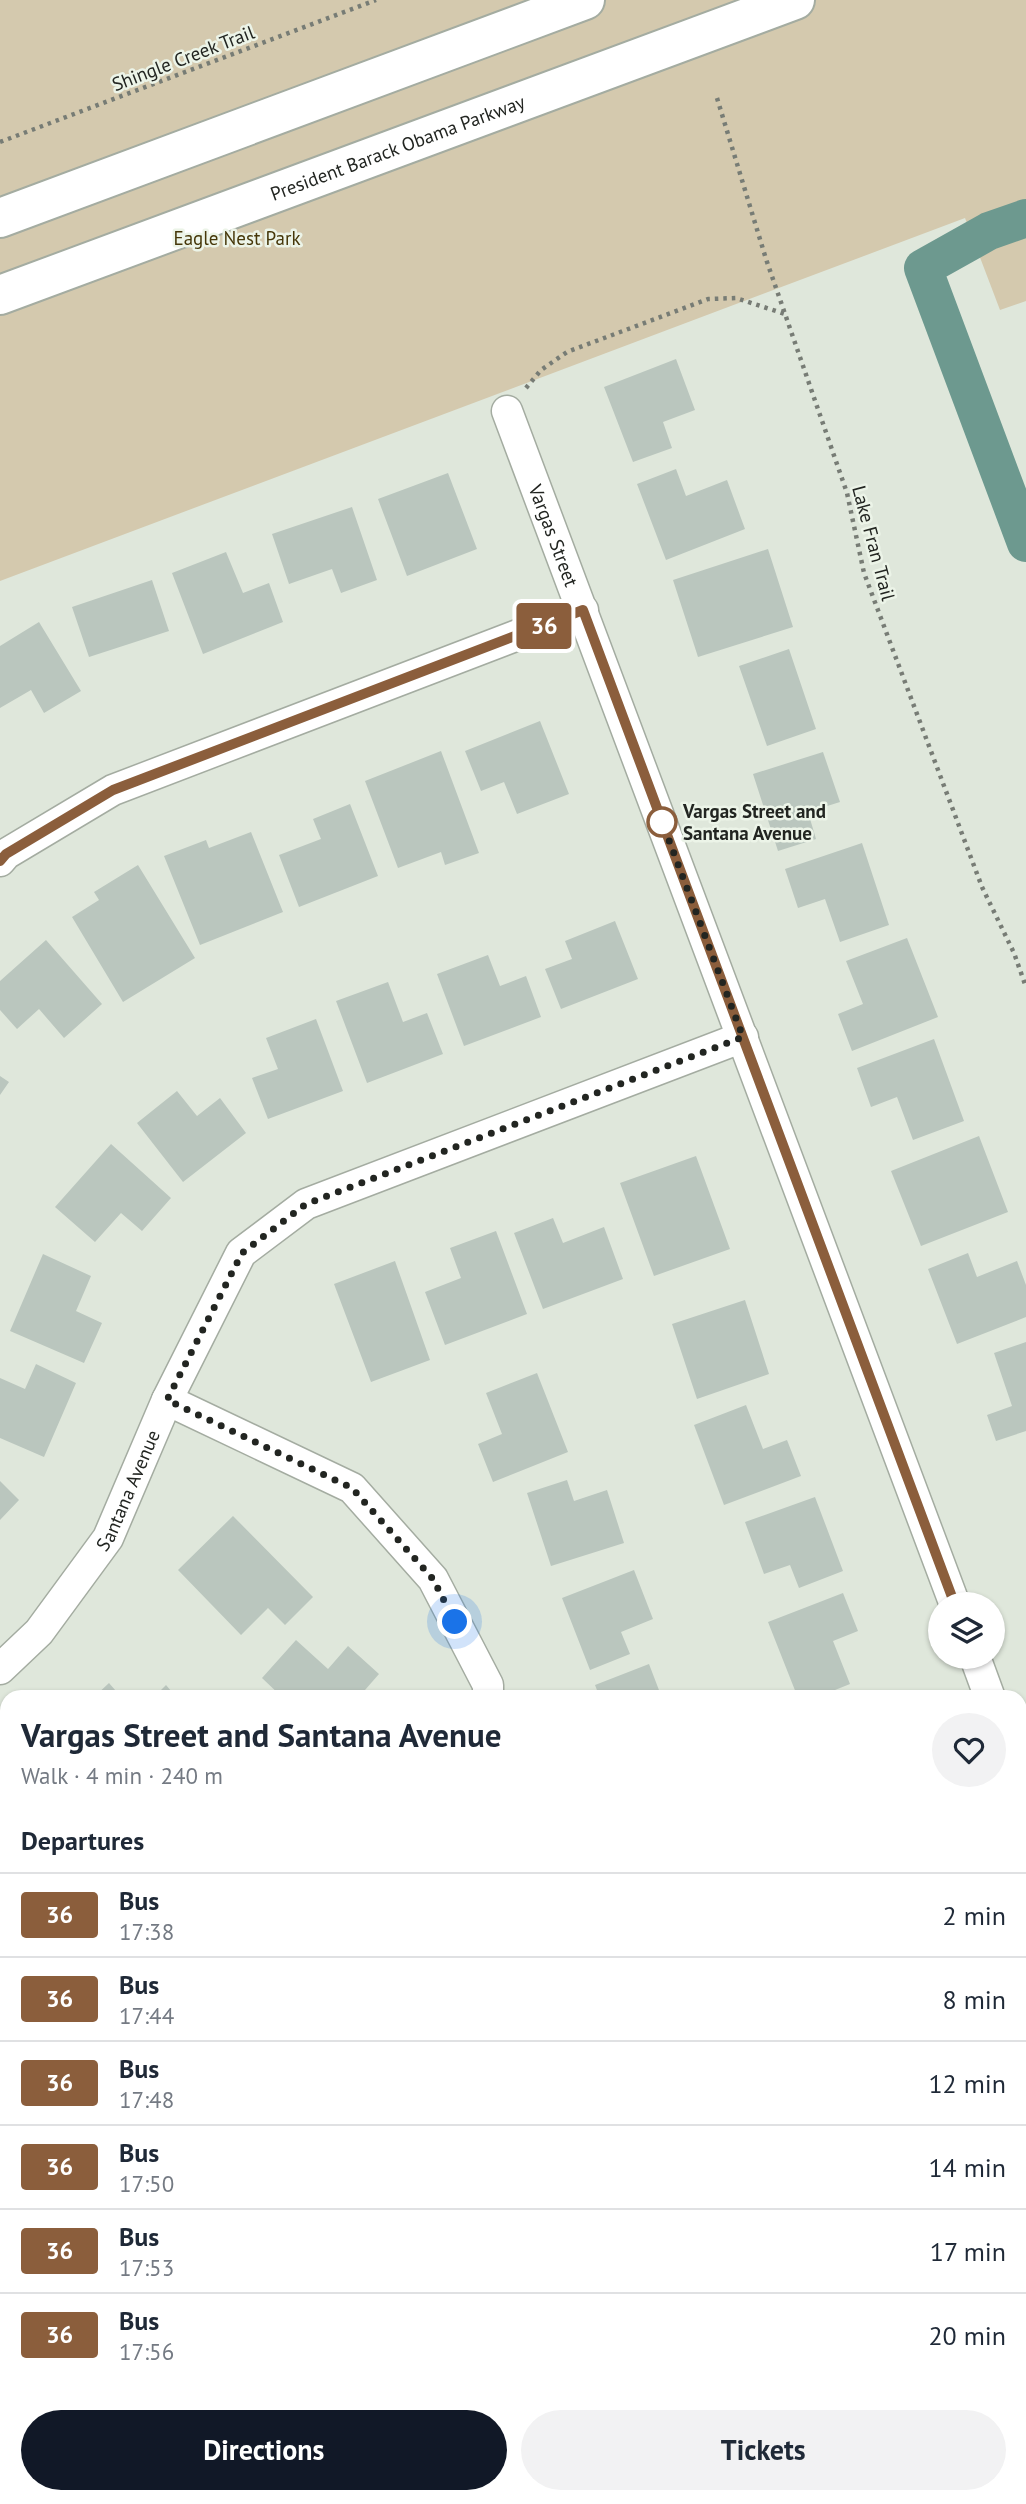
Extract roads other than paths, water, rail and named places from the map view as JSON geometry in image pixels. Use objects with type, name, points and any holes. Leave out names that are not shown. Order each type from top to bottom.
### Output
[{"type":"street","points":[[0,218],[584,0]]},
{"type":"street","name":"President Barack Obama Parkway","points":[[0,295],[795,0]]},
{"type":"street","name":"Vargas Street","points":[[507,411],[950,1592]]},
{"type":"street","points":[[0,861],[6,854],[113,790],[583,610]]},
{"type":"street","name":"Santana Avenue","points":[[0,1669],[39,1632],[108,1538],[167,1400],[242,1253],[306,1204],[743,1037]]},
{"type":"street","points":[[167,1400],[352,1488],[433,1579],[488,1685],[488,1690]]},
{"type":"street","points":[[979,1669],[987,1690]]},
{"type":"waterway","points":[[1026,218],[989,231],[923,268],[1026,543]]},
{"type":"place","name":"Vargas Street and Santana Avenue","points":[[662,822]]},
{"type":"park label","name":"Eagle Nest Park","points":[[237,238]]}]
